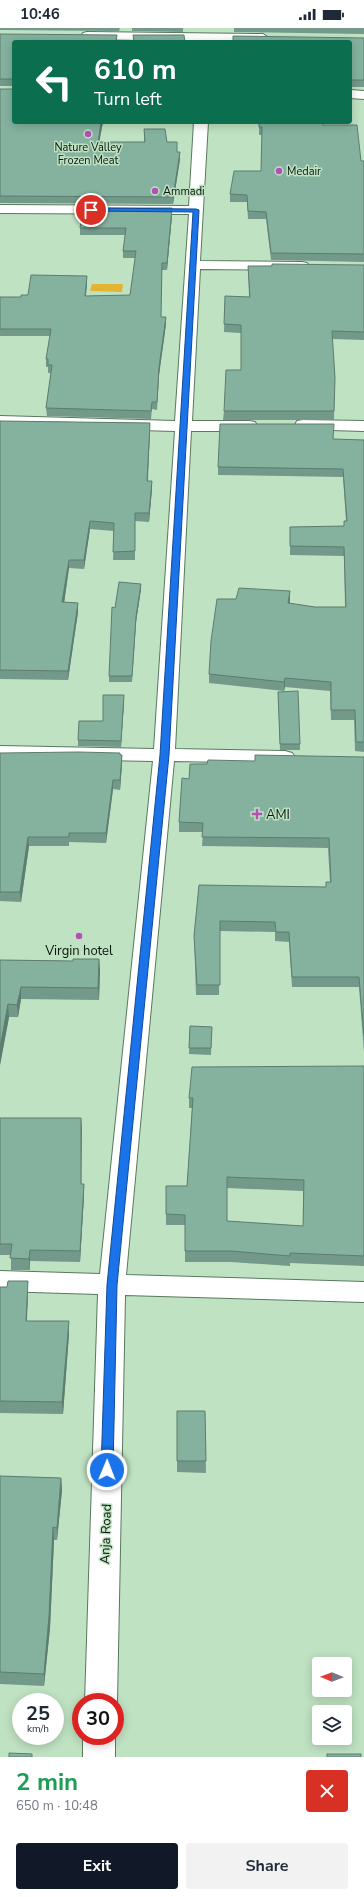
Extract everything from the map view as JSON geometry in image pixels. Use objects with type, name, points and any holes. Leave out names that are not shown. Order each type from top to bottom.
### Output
[{"type":"street","points":[[71,36],[206,36],[276,38]]},
{"type":"street","points":[[352,94],[364,95]]},
{"type":"street","name":"Anja Road","points":[[101,1693],[112,1285],[164,755],[201,124]]},
{"type":"street","points":[[0,209],[196,210]]},
{"type":"street","points":[[193,264],[317,266]]},
{"type":"street","points":[[0,421],[184,426],[268,426]]},
{"type":"street","points":[[290,425],[364,426]]},
{"type":"street","points":[[0,752],[300,758]]},
{"type":"street","points":[[0,1281],[364,1292]]},
{"type":"street","points":[[98,1757],[99,1745]]},
{"type":"shaded area","points":[[92,284],[123,284],[122,292],[90,291]]},
{"type":"building","points":[[0,34],[117,35],[116,40],[12,40],[12,79],[0,79]]},
{"type":"building","points":[[133,35],[184,35],[185,40],[134,40]]},
{"type":"building","points":[[233,36],[364,38],[364,80],[352,80],[352,40],[233,40]]},
{"type":"building","points":[[0,89],[12,89],[12,124],[101,124],[98,142],[145,142],[144,129],[165,129],[167,142],[177,142],[177,152],[180,152],[173,197],[0,196]]},
{"type":"building","points":[[259,124],[357,125],[361,161],[364,161],[364,254],[271,253],[266,212],[248,211],[247,195],[230,194],[234,171],[261,171],[262,127],[259,127]]},
{"type":"building","points":[[83,208],[172,208],[167,263],[162,263],[161,317],[166,317],[159,367],[157,402],[152,402],[151,411],[46,408],[52,365],[48,365],[48,359],[46,359],[51,329],[0,329],[0,297],[21,297],[21,295],[28,295],[31,275],[87,276],[85,296],[130,295],[136,251],[123,251],[126,228],[80,228]]},
{"type":"building","points":[[272,264],[364,265],[364,332],[332,331],[335,378],[334,411],[224,411],[226,370],[241,370],[241,325],[224,324],[225,296],[250,297],[248,266],[272,266]]},
{"type":"building","points":[[0,421],[150,423],[147,481],[152,481],[149,513],[135,513],[135,551],[113,552],[114,523],[90,521],[84,560],[69,560],[62,602],[78,603],[68,671],[0,670]]},
{"type":"building","points":[[220,424],[334,424],[333,439],[364,440],[364,742],[356,742],[355,710],[331,710],[331,682],[285,678],[284,682],[209,674],[211,641],[217,599],[236,599],[239,588],[290,591],[288,603],[315,607],[346,607],[344,547],[290,546],[290,527],[344,526],[344,521],[347,521],[343,469],[218,467]]},
{"type":"building","points":[[119,582],[141,584],[136,617],[132,676],[109,676],[112,607],[115,608]]},
{"type":"building","points":[[298,691],[300,744],[280,744],[278,692]]},
{"type":"building","points":[[103,695],[124,695],[121,741],[78,740],[79,721],[103,721]]},
{"type":"building","points":[[0,753],[120,753],[120,755],[122,755],[120,780],[113,780],[106,833],[69,833],[69,837],[28,837],[20,892],[0,892]]},
{"type":"building","points":[[255,755],[364,757],[364,1035],[359,977],[292,977],[289,932],[276,932],[275,922],[220,921],[220,985],[197,985],[194,936],[199,885],[326,887],[326,882],[331,882],[329,838],[202,837],[203,823],[179,822],[182,778],[189,779],[190,764],[207,764],[208,760],[255,761]]},
{"type":"building","points":[[73,959],[99,959],[98,988],[21,987],[17,1005],[8,1004],[0,1048],[0,960],[73,961]]},
{"type":"building","points":[[190,1026],[212,1027],[211,1048],[189,1048]]},
{"type":"building","points":[[364,1066],[364,1256],[290,1253],[290,1256],[231,1251],[185,1251],[185,1215],[166,1214],[166,1186],[187,1186],[193,1098],[189,1098],[192,1067]],"holes":[[[227,1177],[304,1180],[303,1226],[227,1221]]]},
{"type":"building","points":[[0,1118],[81,1118],[81,1184],[84,1184],[80,1251],[30,1250],[29,1259],[10,1258],[12,1244],[0,1244]]},
{"type":"building","points":[[8,1281],[28,1281],[26,1321],[69,1321],[62,1402],[0,1401],[0,1287],[7,1287]]},
{"type":"building","points":[[177,1411],[205,1411],[206,1461],[177,1461]]},
{"type":"building","points":[[0,1476],[61,1478],[57,1528],[53,1527],[49,1616],[44,1674],[0,1672]]},
{"type":"building","points":[[9,1753],[32,1754],[32,1757],[9,1757]]},
{"type":"building","points":[[327,1754],[361,1754],[361,1757],[327,1757]]},
{"type":"place","name":"Nature Valley Frozen Meat","points":[[88,134]]},
{"type":"place","name":"Medair","points":[[279,171]]},
{"type":"place","name":"Ammadi","points":[[155,191]]},
{"type":"place","name":"AMI","points":[[257,814]]},
{"type":"place","name":"Virgin hotel","points":[[79,936]]},
{"type":"route","points":[[91,210],[196,210],[164,755],[112,1285],[107,1470]]}]
